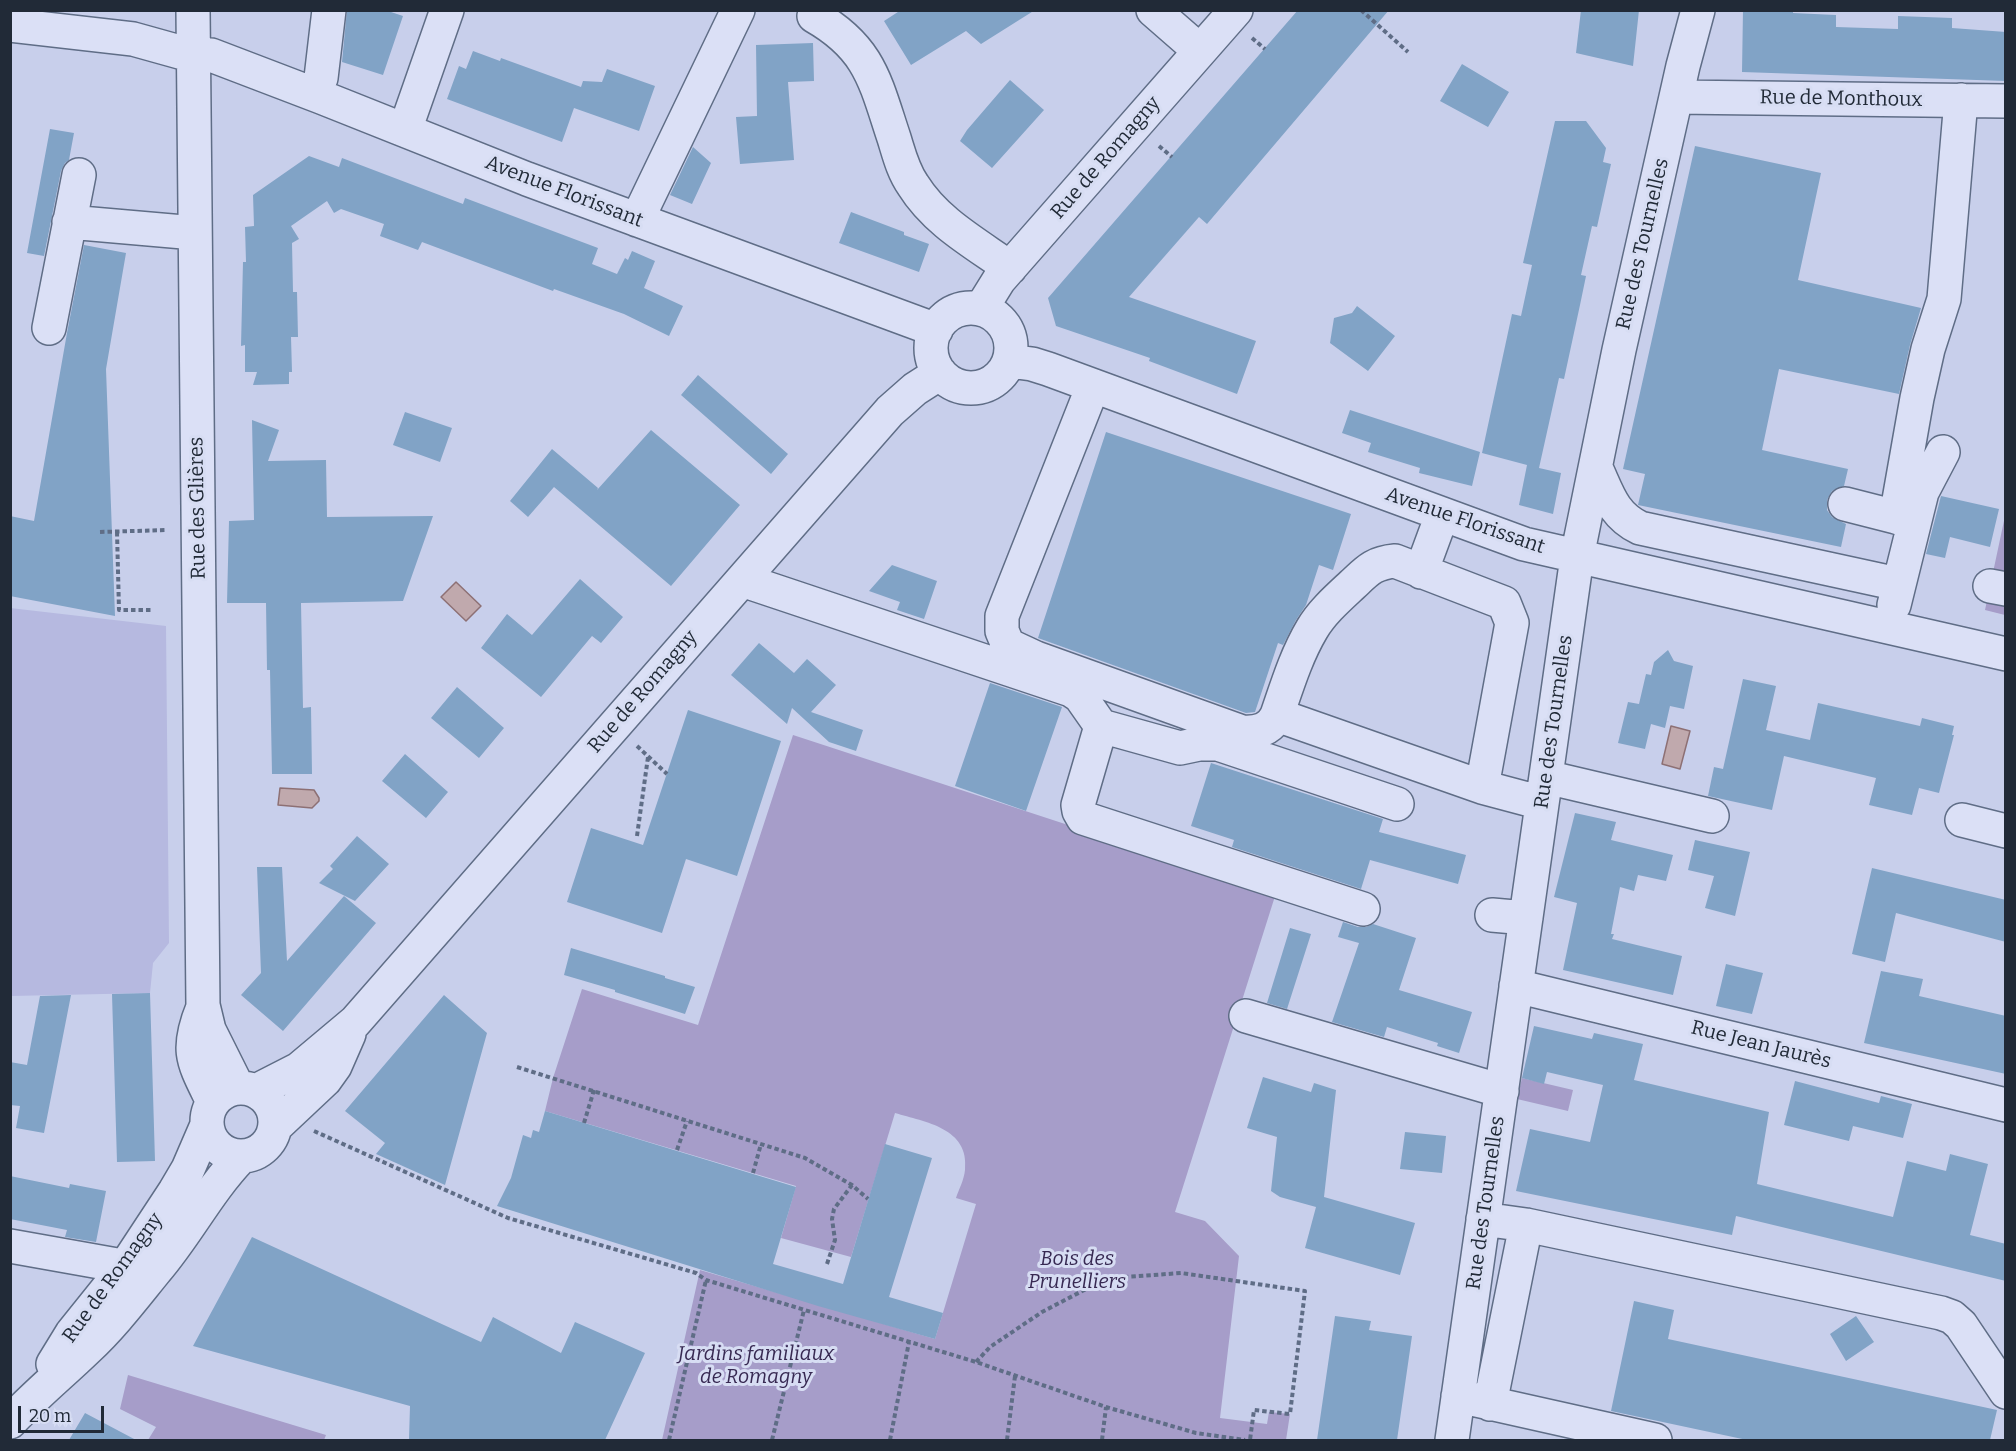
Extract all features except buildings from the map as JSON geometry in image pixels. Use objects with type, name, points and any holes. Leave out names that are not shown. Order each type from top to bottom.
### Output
[{"type":"street","name":"Rue des Glières","points":[[193,10],[203,1005],[228,1102]]},
{"type":"street","points":[[321,78],[329,10]]},
{"type":"street","points":[[405,130],[447,10]]},
{"type":"street","points":[[637,220],[738,10]]},
{"type":"street","points":[[1153,10],[1200,51]]},
{"type":"street","name":"Rue de Romagny","points":[[981,309],[994,286],[1236,10]]},
{"type":"street","name":"Rue des Tournelles","points":[[1452,1440],[1578,557],[1619,350],[1698,10]]},
{"type":"street","points":[[814,16],[842,34],[866,62],[906,173],[919,194],[945,222],[1010,268]]},
{"type":"street","name":"Avenue Florissant","points":[[10,25],[133,39],[194,56],[211,55],[527,179],[936,330]]},
{"type":"street","name":"Rue de Monthoux","points":[[1676,97],[2006,101]]},
{"type":"street","points":[[1889,628],[1898,584],[1917,398],[1944,299],[1961,100]]},
{"type":"street","points":[[49,328],[79,175]]},
{"type":"street","points":[[69,222],[195,233]]},
{"type":"street","points":[[963,309],[981,309],[998,319],[1006,329],[1010,341],[1009,361],[994,380],[978,387],[960,386],[949,381],[934,364],[931,349],[936,330],[942,320],[952,313],[963,309]]},
{"type":"street","name":"Avenue Florissant","points":[[1009,361],[1032,364],[1524,544],[1889,628],[2005,650]]},
{"type":"street","name":"Rue de Romagny","points":[[10,1422],[94,1342],[140,1269],[188,1169],[228,1102],[299,1069],[355,1022],[890,411],[915,389],[940,373]]},
{"type":"street","points":[[1093,386],[1002,616],[1002,631],[1008,645],[1036,658],[1242,732],[1253,733],[1268,728],[1273,723],[1297,657],[1312,628],[1334,602],[1372,566],[1381,562],[1395,561],[1503,603],[1512,623],[1482,787]]},
{"type":"street","points":[[1905,520],[1943,452]]},
{"type":"street","points":[[1596,468],[1613,506],[1620,515],[1640,528],[1898,584]]},
{"type":"street","points":[[1845,504],[1905,520]]},
{"type":"street","points":[[1421,572],[1442,515]]},
{"type":"street","points":[[742,580],[1071,690],[1080,696],[1101,726],[1180,748],[1199,744],[1218,744],[1396,804]]},
{"type":"street","points":[[1276,715],[1482,787],[1544,790],[1712,816]]},
{"type":"street","points":[[1101,726],[1078,805],[1083,818],[1363,909]]},
{"type":"street","points":[[1962,820],[2006,831]]},
{"type":"street","points":[[1492,915],[1526,918]]},
{"type":"street","name":"Rue Jean Jaurès","points":[[1516,986],[2006,1105]]},
{"type":"street","points":[[1246,1016],[1502,1091]]},
{"type":"street","name":"Rue de Romagny","points":[[275,1127],[309,1097],[330,1074],[355,1022]]},
{"type":"street","points":[[228,1102],[270,1104],[274,1113],[275,1127],[269,1142],[262,1149],[250,1155],[226,1153],[211,1140],[228,1102]]},
{"type":"street","name":"Rue de Romagny","points":[[140,1269],[182,1238],[213,1188],[241,1156]]},
{"type":"street","points":[[1483,1219],[1526,1225],[1941,1313],[1953,1317],[1961,1325],[2006,1392]]},
{"type":"street","points":[[1490,1404],[1526,1225]]},
{"type":"street","points":[[10,1246],[140,1269]]},
{"type":"street","points":[[1458,1396],[1655,1440]]},
{"type":"path","points":[[1361,10],[1408,52]]},
{"type":"path","points":[[100,532],[143,531]]},
{"type":"path","points":[[117,532],[119,610],[152,610]]},
{"type":"path","points":[[614,725],[667,774]]},
{"type":"path","points":[[637,836],[648,757]]},
{"type":"path","points":[[517,1066],[805,1158],[852,1185],[868,1199]]},
{"type":"path","points":[[584,1123],[594,1090]]},
{"type":"path","points":[[677,1150],[687,1121]]},
{"type":"path","points":[[313,1130],[508,1218],[696,1274],[706,1280],[976,1362],[1106,1407],[1197,1433],[1248,1440],[1254,1410],[1290,1414],[1305,1291],[1181,1273],[1126,1277],[1088,1288],[1042,1312],[990,1347],[976,1362]]},
{"type":"path","points":[[753,1173],[761,1144]]},
{"type":"path","points":[[827,1264],[835,1240],[832,1219],[834,1209],[852,1185]]},
{"type":"path","points":[[669,1440],[706,1280]]},
{"type":"path","points":[[772,1440],[804,1310]]},
{"type":"path","points":[[890,1440],[909,1342]]},
{"type":"path","points":[[1007,1440],[1015,1376]]},
{"type":"path","points":[[1102,1440],[1106,1407]]},
{"type":"path","points":[[1196,1440],[1197,1433]]},
{"type":"shaded area","points":[[456,582],[481,606],[466,621],[441,597]]},
{"type":"shaded area","points":[[10,608],[166,626],[169,943],[153,963],[150,993],[11,996]]},
{"type":"shaded area","points":[[1671,726],[1690,731],[1680,769],[1662,764]]},
{"type":"shaded area","points":[[280,788],[314,790],[319,801],[312,808],[278,805]]},
{"type":"green space","points":[[2005,516],[2005,615],[1985,610]]},
{"type":"green space","points":[[793,735],[1276,893],[1175,1212],[1205,1221],[1239,1256],[1220,1418],[1267,1424],[1269,1412],[1290,1414],[1286,1440],[662,1440],[700,1270],[935,1339],[976,1204],[956,1198],[963,1181],[965,1156],[953,1136],[932,1124],[895,1113],[851,1257],[781,1238],[796,1186],[545,1111],[553,1078],[582,989],[698,1025]]},
{"type":"green space","points":[[1522,1078],[1573,1090],[1568,1111],[1517,1099]]},
{"type":"green space","points":[[128,1375],[326,1435],[324,1440],[148,1440],[156,1427],[120,1409]]},
{"type":"park label","name":"Bois des Prunelliers","points":[[1077,1270]]},
{"type":"park label","name":"Jardins familiaux de Romagny","points":[[756,1366]]}]
